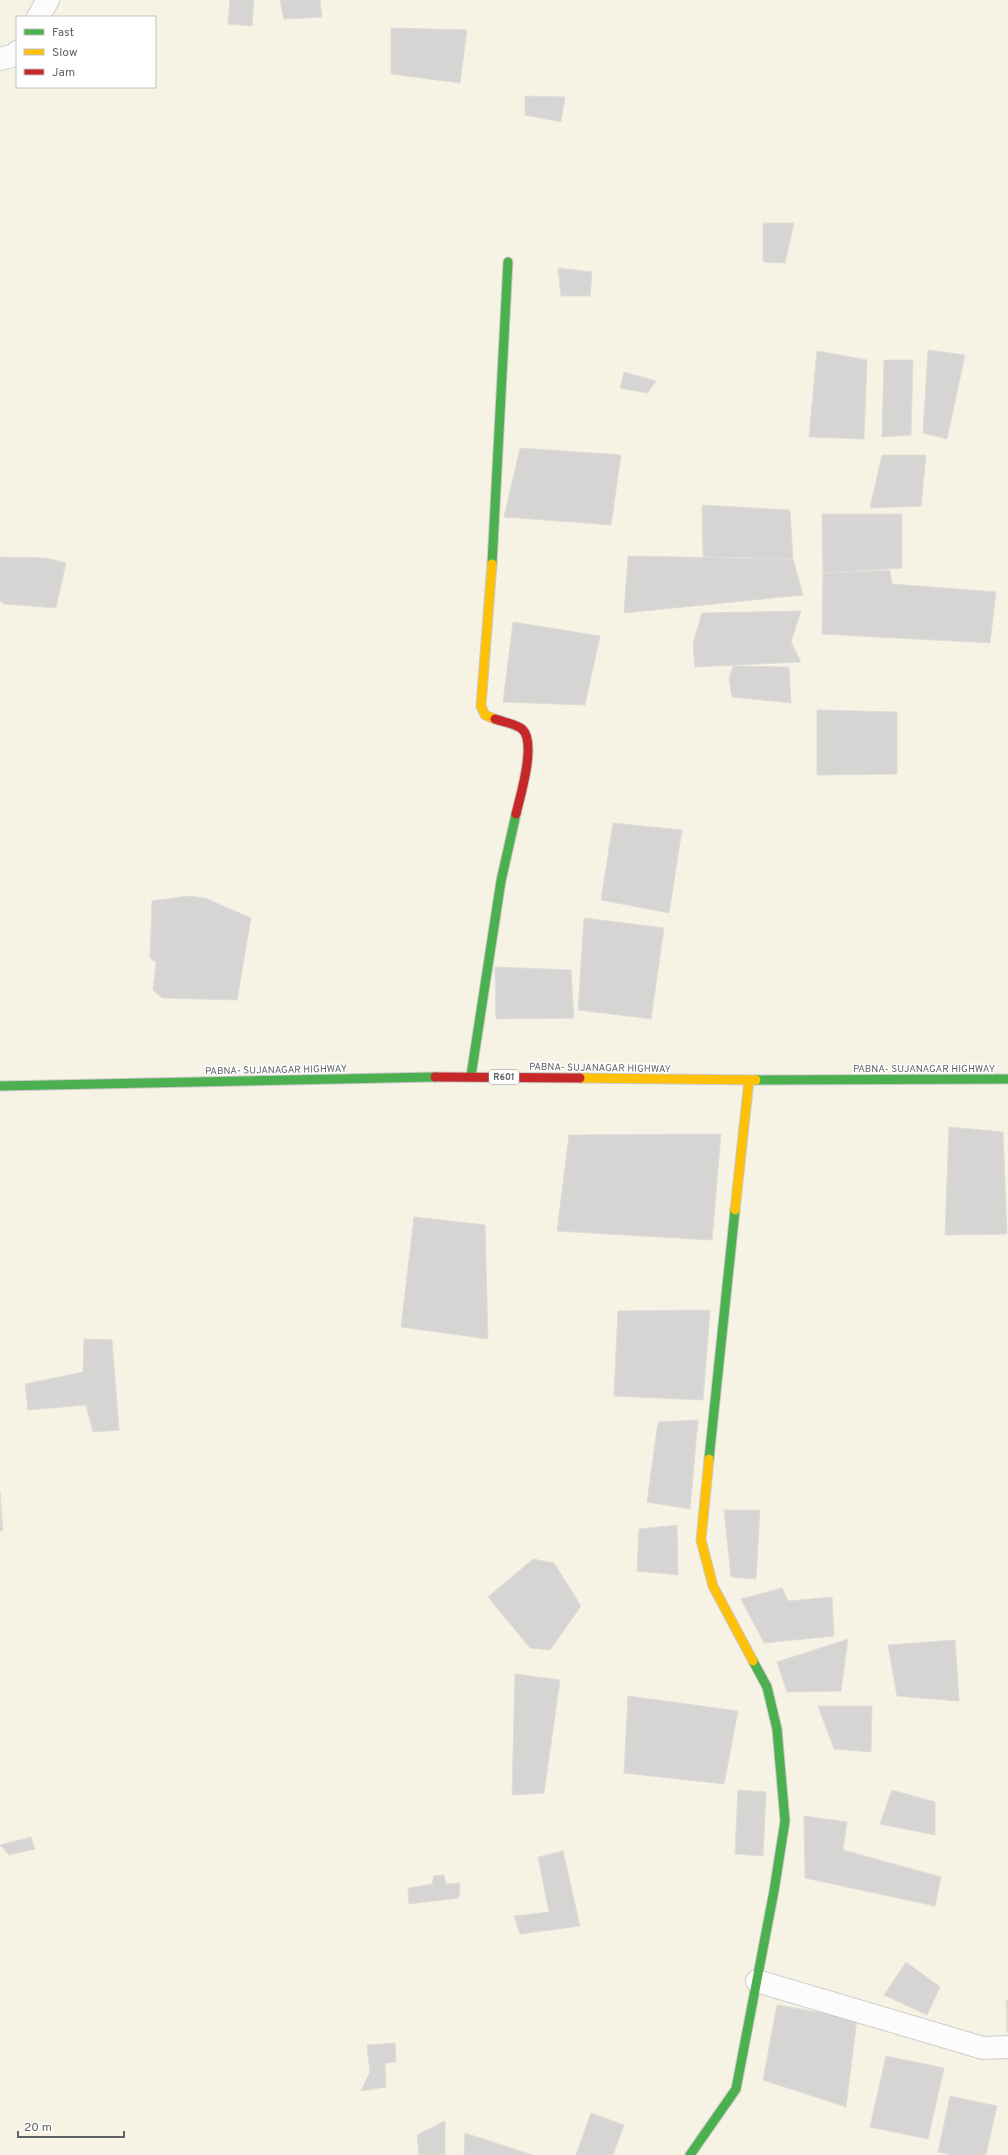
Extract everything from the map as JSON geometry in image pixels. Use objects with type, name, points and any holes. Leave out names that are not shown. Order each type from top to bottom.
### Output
[{"type":"street","points":[[39,16],[48,0]]},
{"type":"street","points":[[0,59],[16,54]]},
{"type":"street","points":[[471,1076],[501,881],[528,758],[528,739],[522,729],[485,715],[481,706],[492,552],[508,262]]},
{"type":"street","name":"PABNA- SUJANAGAR HIGHWAY","points":[[0,1086],[471,1076],[750,1080],[1008,1078]]},
{"type":"street","points":[[690,2155],[736,2089],[757,1981],[785,1821],[777,1729],[767,1686],[713,1586],[701,1540],[750,1080]]},
{"type":"street","points":[[757,1981],[983,2048],[1008,2047]]},
{"type":"shaded area","points":[[0,0],[1008,0],[1008,2155],[0,2155]]},
{"type":"building","points":[[230,0],[254,0],[252,26],[228,24]]},
{"type":"building","points":[[280,0],[320,0],[322,17],[284,19]]},
{"type":"building","points":[[391,28],[467,30],[460,83],[391,74]]},
{"type":"building","points":[[525,96],[565,97],[561,122],[525,115]]},
{"type":"building","points":[[763,223],[794,223],[785,263],[763,262]]},
{"type":"building","points":[[558,268],[592,272],[590,296],[561,296]]},
{"type":"building","points":[[928,350],[965,355],[947,439],[923,433]]},
{"type":"building","points":[[817,351],[867,360],[864,439],[809,437]]},
{"type":"building","points":[[884,360],[913,360],[911,435],[882,437]]},
{"type":"building","points":[[624,372],[656,381],[647,393],[620,388]]},
{"type":"building","points":[[520,448],[621,455],[611,525],[504,517]]},
{"type":"building","points":[[882,455],[926,455],[921,506],[870,508]]},
{"type":"building","points":[[702,505],[790,510],[793,559],[703,557]]},
{"type":"building","points":[[822,514],[902,514],[902,568],[823,573]]},
{"type":"building","points":[[628,556],[793,559],[803,595],[624,613]]},
{"type":"building","points":[[0,557],[46,558],[66,563],[56,608],[4,604],[0,601]]},
{"type":"building","points":[[890,570],[892,584],[996,592],[990,643],[822,634],[823,573]]},
{"type":"building","points":[[801,611],[791,642],[801,662],[695,667],[693,643],[702,613]]},
{"type":"building","points":[[513,622],[600,636],[585,705],[503,702]]},
{"type":"building","points":[[733,666],[789,667],[791,703],[732,697],[729,679]]},
{"type":"building","points":[[817,710],[897,712],[897,774],[817,775]]},
{"type":"building","points":[[613,823],[682,830],[669,913],[601,900]]},
{"type":"building","points":[[188,896],[205,898],[251,918],[237,1000],[162,998],[153,990],[156,962],[150,958],[152,901]]},
{"type":"building","points":[[584,918],[664,928],[651,1019],[578,1010]]},
{"type":"building","points":[[495,967],[571,970],[574,1018],[496,1019]]},
{"type":"building","points":[[949,1127],[1003,1132],[1007,1234],[945,1235]]},
{"type":"building","points":[[721,1134],[712,1240],[557,1231],[569,1135]]},
{"type":"building","points":[[414,1217],[485,1225],[488,1339],[401,1327]]},
{"type":"building","points":[[710,1310],[703,1400],[614,1396],[618,1311]]},
{"type":"building","points":[[84,1339],[112,1340],[119,1430],[93,1432],[86,1405],[28,1410],[25,1384],[83,1372]]},
{"type":"building","points":[[698,1420],[690,1509],[647,1502],[658,1422]]},
{"type":"building","points":[[0,1492],[3,1531],[0,1531]]},
{"type":"building","points":[[724,1510],[760,1510],[756,1579],[731,1577]]},
{"type":"building","points":[[677,1525],[678,1575],[637,1571],[639,1529]]},
{"type":"building","points":[[533,1559],[554,1563],[581,1606],[550,1650],[530,1648],[488,1597]]},
{"type":"building","points":[[782,1588],[788,1601],[832,1597],[834,1636],[764,1643],[741,1599]]},
{"type":"building","points":[[848,1639],[841,1691],[787,1692],[777,1662]]},
{"type":"building","points":[[955,1640],[959,1701],[897,1696],[888,1645]]},
{"type":"building","points":[[515,1674],[560,1680],[544,1793],[512,1795]]},
{"type":"building","points":[[628,1696],[738,1711],[724,1784],[624,1773]]},
{"type":"building","points":[[818,1706],[872,1706],[871,1752],[834,1749]]},
{"type":"building","points":[[738,1790],[766,1792],[763,1856],[735,1854]]},
{"type":"building","points":[[892,1790],[935,1802],[935,1835],[880,1824]]},
{"type":"building","points":[[804,1816],[847,1822],[843,1850],[941,1877],[935,1906],[805,1878]]},
{"type":"building","points":[[31,1837],[35,1849],[9,1855],[0,1845]]},
{"type":"building","points":[[563,1851],[580,1926],[520,1934],[514,1916],[549,1912],[538,1857]]},
{"type":"building","points":[[444,1875],[446,1884],[460,1883],[459,1898],[409,1904],[408,1888],[432,1884],[434,1876]]},
{"type":"building","points":[[906,1962],[940,1987],[927,2015],[884,1995]]},
{"type":"building","points":[[1006,2000],[1008,2000],[1007,2033]]},
{"type":"building","points":[[777,2005],[857,2019],[846,2107],[763,2080]]},
{"type":"building","points":[[395,2043],[396,2062],[385,2063],[386,2087],[361,2091],[370,2072],[367,2045]]},
{"type":"building","points":[[886,2056],[944,2068],[928,2139],[870,2127]]},
{"type":"building","points":[[950,2096],[997,2106],[986,2155],[952,2155],[938,2152]]},
{"type":"building","points":[[591,2113],[624,2125],[613,2155],[576,2155]]},
{"type":"building","points":[[445,2121],[445,2155],[419,2155],[417,2135]]},
{"type":"building","points":[[465,2133],[532,2155],[464,2155]]},
{"type":"traffic: fast","points":[[492,564],[508,262]]},
{"type":"traffic: fast","points":[[471,1076],[501,881],[516,814]]},
{"type":"traffic: fast","points":[[0,1086],[435,1077]]},
{"type":"traffic: fast","points":[[756,1080],[1008,1079]]},
{"type":"traffic: fast","points":[[709,1459],[735,1210]]},
{"type":"traffic: fast","points":[[690,2155],[736,2089],[774,1891],[785,1821],[777,1729],[767,1687],[753,1661]]},
{"type":"traffic: slow","points":[[492,564],[481,706],[485,715],[495,719]]},
{"type":"traffic: slow","points":[[580,1078],[756,1080]]},
{"type":"traffic: slow","points":[[735,1210],[749,1080]]},
{"type":"traffic: slow","points":[[709,1459],[701,1540],[713,1586],[753,1661]]},
{"type":"traffic: jam","points":[[495,719],[513,724],[522,729],[526,736],[528,745],[528,757],[524,783],[516,814]]},
{"type":"traffic: jam","points":[[435,1077],[580,1078]]}]
